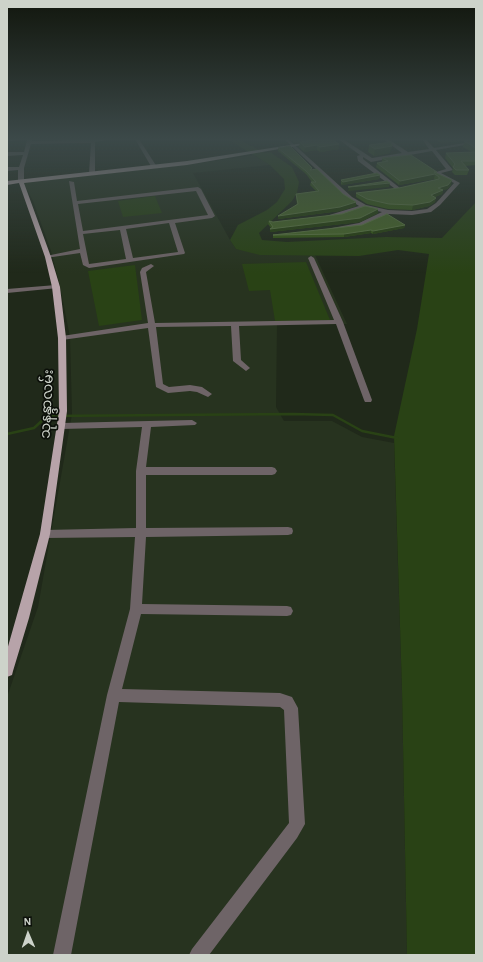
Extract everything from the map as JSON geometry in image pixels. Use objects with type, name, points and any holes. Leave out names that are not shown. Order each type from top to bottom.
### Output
[{"type":"main road","name":"သုနန္ဒာလမ်း","points":[[7,671],[23,618],[45,534],[62,426],[62,338],[56,287],[48,257],[22,184]]},
{"type":"street","points":[[72,184],[86,265],[89,266],[182,253],[172,222]]},
{"type":"street","points":[[335,184],[346,195],[364,206],[388,212],[412,213],[429,211],[438,204],[456,184]]},
{"type":"street","points":[[392,184],[398,188]]},
{"type":"street","points":[[385,190],[405,187]]},
{"type":"street","points":[[340,189],[347,188]]},
{"type":"street","points":[[75,203],[198,189],[212,216],[80,233]]},
{"type":"street","points":[[346,195],[358,193]]},
{"type":"street","points":[[334,229],[322,218],[342,214],[364,206]]},
{"type":"street","points":[[327,229],[361,225],[388,212]]},
{"type":"street","points":[[122,228],[130,260]]},
{"type":"street","points":[[48,257],[83,250]]},
{"type":"street","points":[[311,258],[339,322],[368,400]]},
{"type":"street","points":[[151,266],[146,267],[143,272],[152,325],[159,385],[168,390],[190,388],[199,389],[208,394]]},
{"type":"street","points":[[7,291],[56,287]]},
{"type":"street","points":[[62,338],[152,325],[339,322]]},
{"type":"street","points":[[235,323],[237,361],[246,368]]},
{"type":"street","points":[[62,426],[192,423]]},
{"type":"street","points":[[62,955],[114,695],[136,609],[141,534],[141,471],[147,424]]},
{"type":"street","points":[[141,471],[272,471]]},
{"type":"street","points":[[45,534],[288,531]]},
{"type":"street","points":[[136,609],[287,611]]},
{"type":"street","points":[[114,695],[280,700],[287,702],[291,708],[297,824],[292,833],[198,955]]},
{"type":"shaded area","points":[[24,184],[199,184],[236,249],[315,255],[347,324],[277,325],[276,407],[284,421],[332,421],[362,437],[394,443],[402,690],[407,955],[7,955],[7,697],[38,607],[72,414],[70,337],[60,286],[51,251],[33,201]]},
{"type":"shaded area","points":[[284,184],[299,184],[297,193],[292,201],[259,233],[262,240],[287,242],[386,237],[442,238],[476,202],[476,955],[407,955],[402,690],[394,436],[417,329],[429,254],[398,250],[359,256],[260,255],[236,249],[230,240],[238,225],[267,210],[277,202],[285,189]]},
{"type":"shaded area","points":[[155,196],[162,213],[123,217],[118,201]]},
{"type":"shaded area","points":[[306,262],[330,320],[275,321],[270,290],[249,291],[242,264]]},
{"type":"shaded area","points":[[135,265],[142,320],[99,326],[88,271]]},
{"type":"building","points":[[313,184],[332,184],[343,194],[356,202],[340,207],[278,216],[298,204],[296,194],[319,191]]},
{"type":"building","points":[[368,184],[381,184],[348,187]]},
{"type":"building","points":[[417,184],[449,184],[438,188],[443,190],[431,195],[436,198],[430,202],[413,205],[389,204],[367,199],[356,193],[399,188]]},
{"type":"building","points":[[365,206],[378,209],[360,218],[270,229],[273,227],[269,221],[273,222],[342,214]]},
{"type":"building","points":[[387,214],[405,225],[373,231],[371,230],[344,234],[273,235],[362,225]]},
{"type":"waterway","points":[[7,434],[34,428],[47,416],[293,414],[333,415],[362,431],[397,438]]}]
